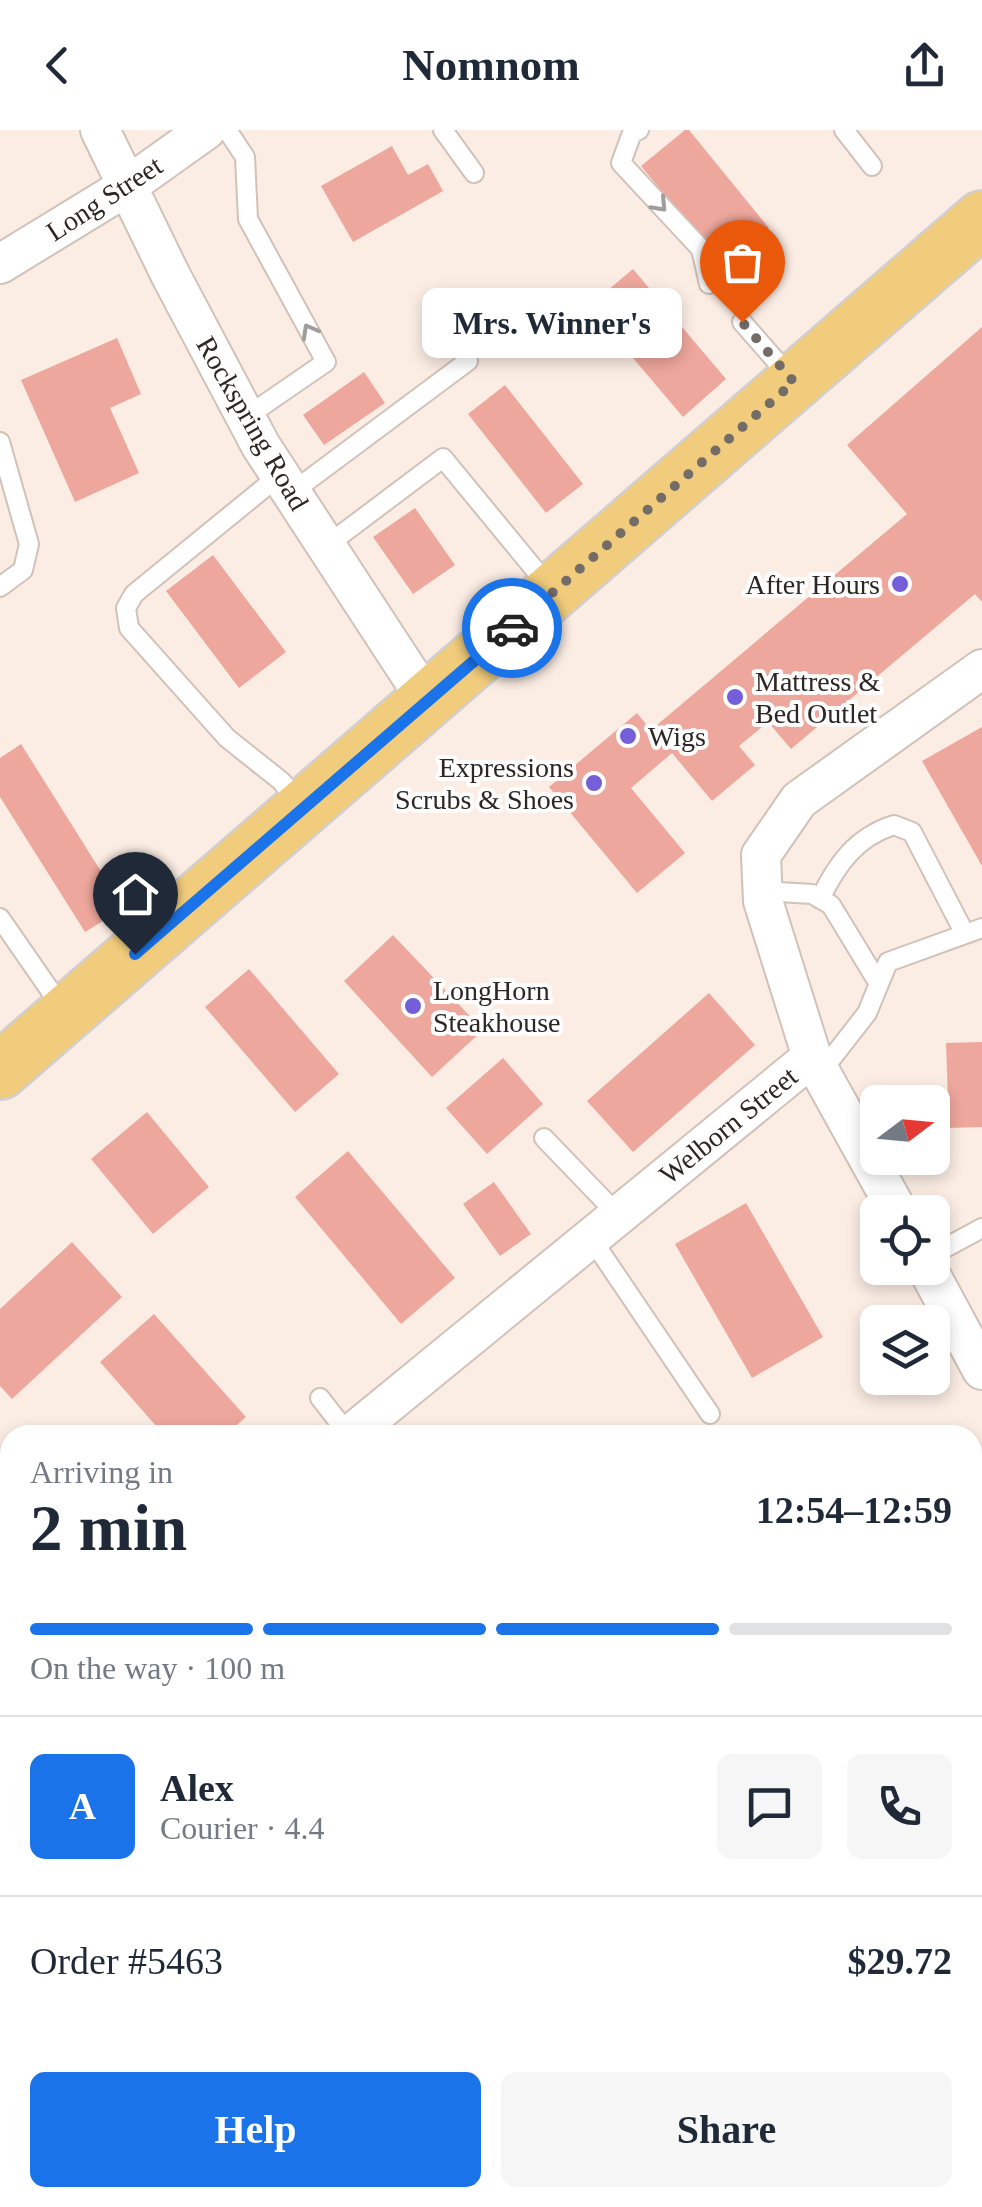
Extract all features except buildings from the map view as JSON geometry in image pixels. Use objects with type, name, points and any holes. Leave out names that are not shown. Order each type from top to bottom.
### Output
[{"type":"main road","points":[[1,1067],[428,702],[982,219]]},
{"type":"street","name":"Rockspring Road","points":[[100,130],[126,188],[246,417],[285,484],[428,702]]},
{"type":"street","name":"Long Street","points":[[0,264],[126,188],[206,130]]},
{"type":"street","name":"Welborn Street","points":[[362,1425],[604,1227],[816,1064],[764,907],[761,855],[799,800],[982,669]]},
{"type":"street","points":[[816,1064],[889,1195]]},
{"type":"street","points":[[936,1285],[982,1370]]},
{"type":"lane","points":[[227,130],[245,157],[248,219],[326,362],[246,417]]},
{"type":"lane","points":[[443,130],[474,173]]},
{"type":"lane","points":[[638,130],[632,133],[621,163],[702,249],[709,284]]},
{"type":"lane","points":[[844,130],[872,166]]},
{"type":"lane","points":[[742,322],[794,382]]},
{"type":"lane","points":[[304,808],[281,781],[227,738],[130,628],[126,608],[134,594],[285,484],[468,361]]},
{"type":"lane","points":[[0,442],[30,544],[24,570],[0,586]]},
{"type":"lane","points":[[326,546],[442,458],[554,592]]},
{"type":"lane","points":[[816,1064],[867,1013],[888,962],[974,931],[912,832],[894,824],[872,832],[836,864],[820,899]]},
{"type":"lane","points":[[762,892],[812,894],[831,905],[879,984]]},
{"type":"lane","points":[[0,918],[66,1013]]},
{"type":"lane","points":[[544,1138],[604,1227],[710,1414]]},
{"type":"lane","points":[[950,1245],[982,1228]]},
{"type":"lane","points":[[320,1398],[342,1425]]},
{"type":"way so far","points":[[512,628],[794,382],[742,322]]},
{"type":"place","name":"Mrs. Winner's","points":[[742,322]]},
{"type":"place","name":"After Hours","points":[[900,584]]},
{"type":"place","name":"Mattress & Bed Outlet","points":[[735,697]]},
{"type":"place","name":"Wigs","points":[[628,736]]},
{"type":"place","name":"Expressions Scrubs & Shoes","points":[[594,783]]},
{"type":"place","name":"LongHorn Steakhouse","points":[[413,1006]]},
{"type":"route","points":[[135,954],[512,628]]}]
